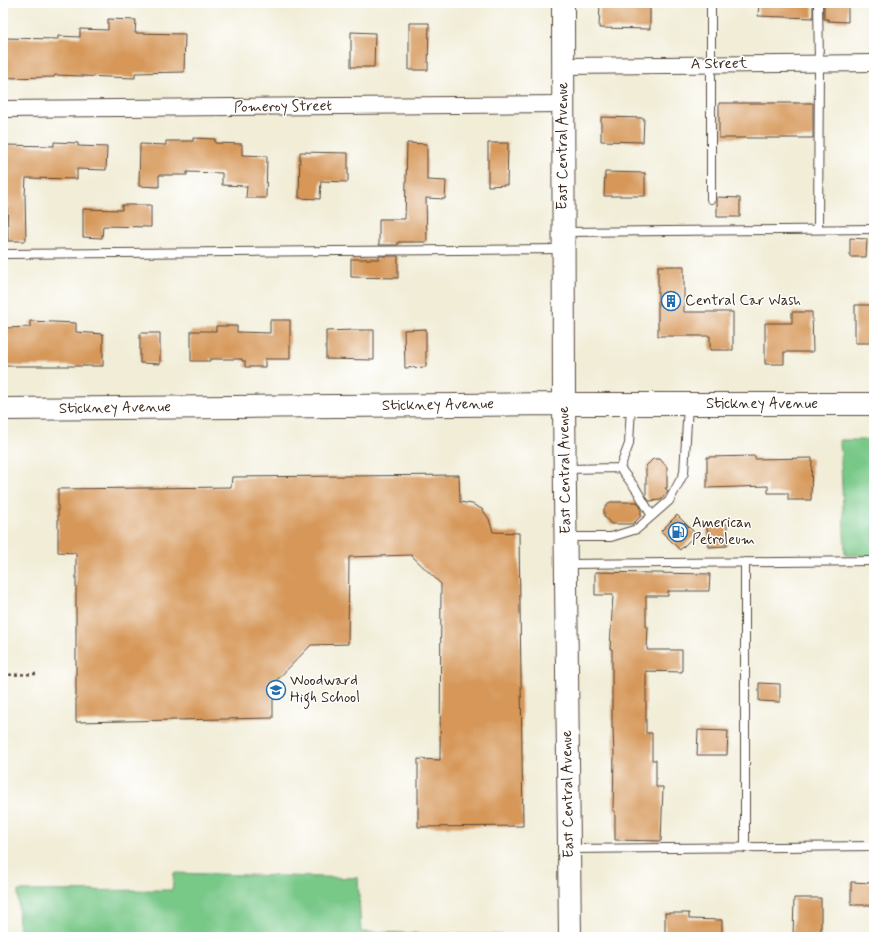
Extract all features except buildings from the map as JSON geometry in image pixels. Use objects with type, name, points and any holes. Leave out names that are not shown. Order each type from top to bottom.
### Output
[{"type":"street","name":"East Central Avenue","points":[[563,3],[564,404],[570,937]]},
{"type":"street","name":"A Street","points":[[563,66],[874,63]]},
{"type":"street","name":"Pomeroy Street","points":[[3,109],[564,104]]},
{"type":"street","name":"Stickney Avenue","points":[[3,410],[564,404],[874,404]]},
{"type":"lane","points":[[711,198],[712,3]]},
{"type":"lane","points":[[818,3],[818,229]]},
{"type":"lane","points":[[3,254],[564,241],[818,229],[874,229]]},
{"type":"lane","points":[[620,468],[629,444],[631,404]]},
{"type":"lane","points":[[566,536],[611,537],[637,529],[669,501],[684,473],[688,404]]},
{"type":"lane","points":[[620,468],[636,489],[652,516]]},
{"type":"lane","points":[[565,469],[620,468]]},
{"type":"lane","points":[[566,564],[874,561]]},
{"type":"lane","points":[[745,562],[745,848]]},
{"type":"lane","points":[[569,849],[874,846]]},
{"type":"path","points":[[3,675],[36,674]]},
{"type":"green space","points":[[840,440],[874,440],[874,555],[845,555]]},
{"type":"green space","points":[[174,873],[358,878],[361,932],[539,937],[19,937],[18,891],[172,890]]},
{"type":"place","name":"Central Car Wash","points":[[671,301]]},
{"type":"place","name":"American Petroleum","points":[[678,532]]},
{"type":"place","name":"Woodward High School","points":[[276,690]]}]
